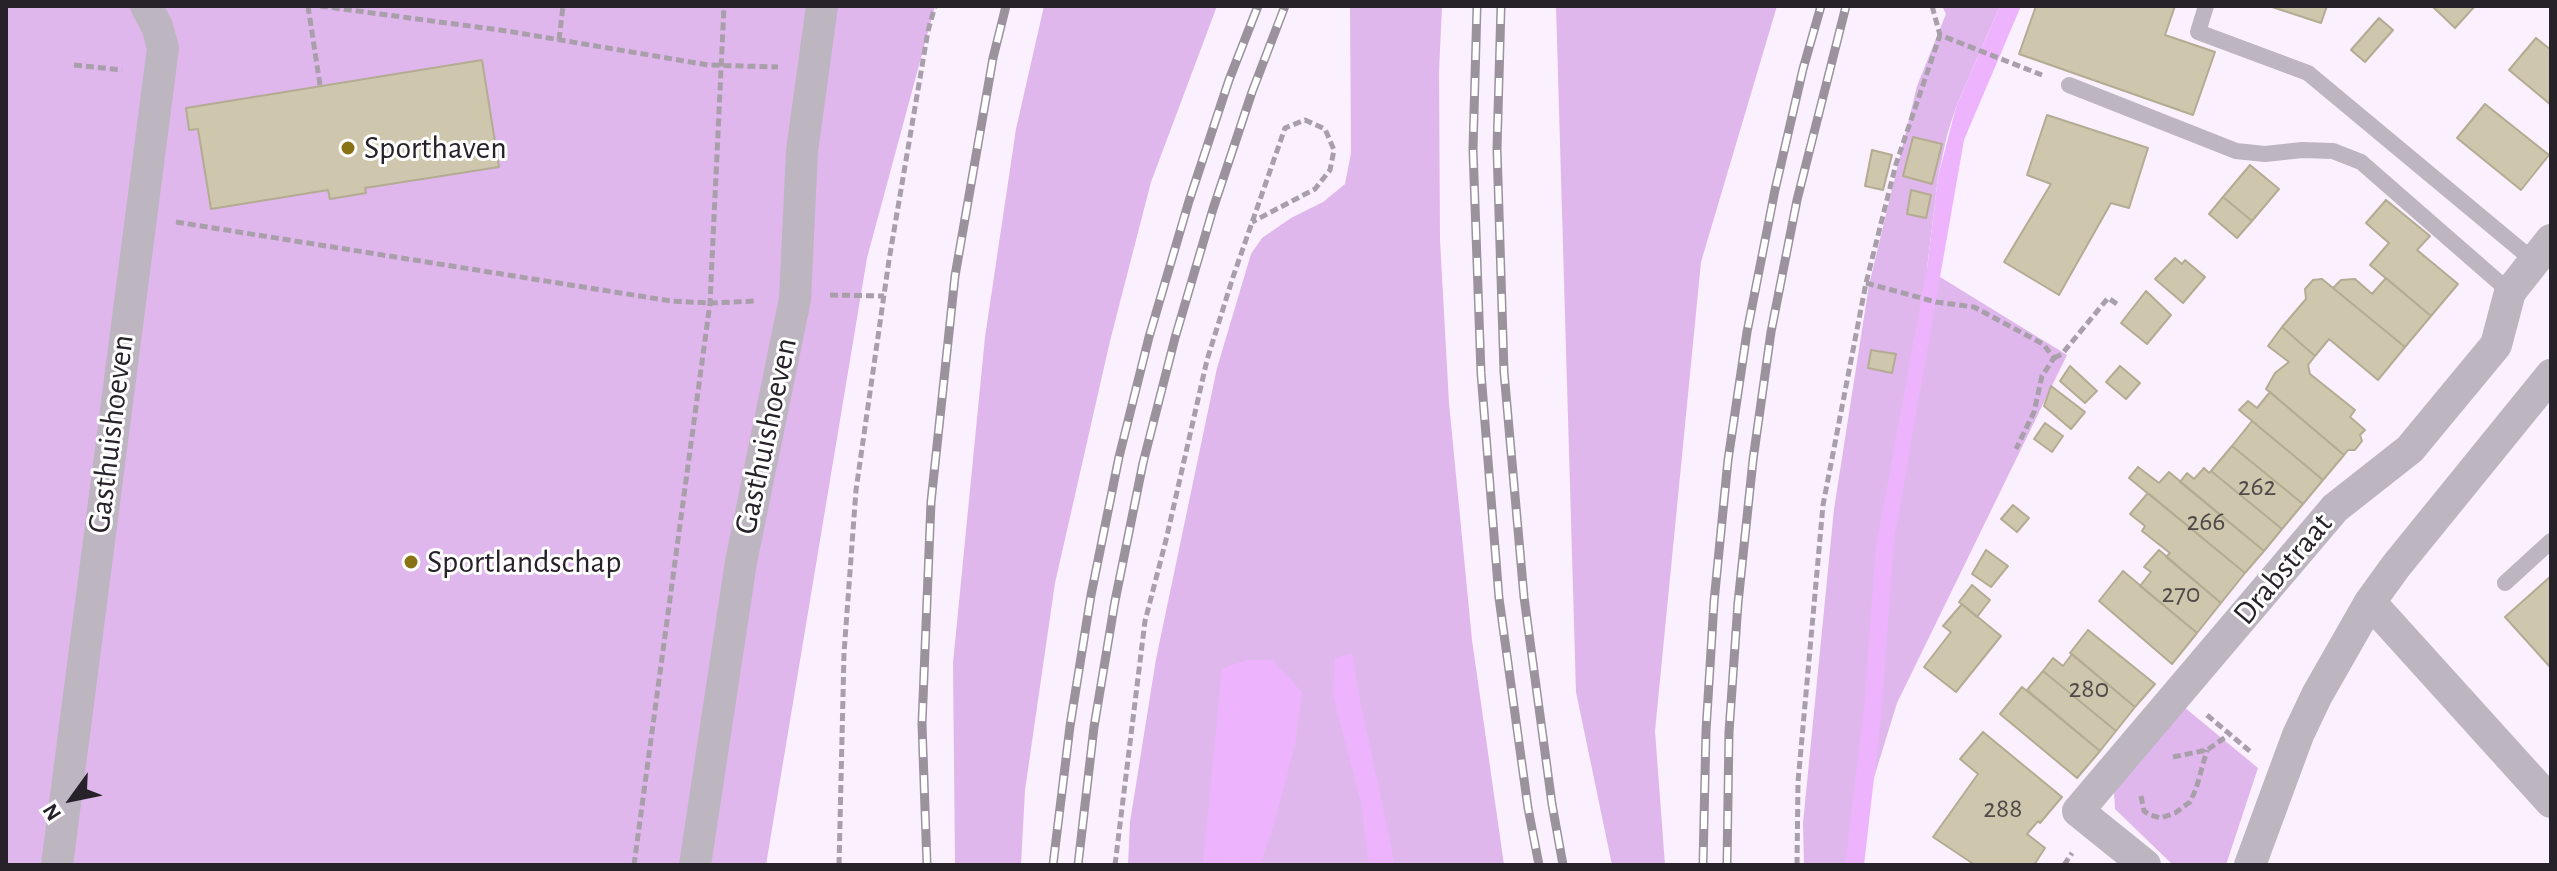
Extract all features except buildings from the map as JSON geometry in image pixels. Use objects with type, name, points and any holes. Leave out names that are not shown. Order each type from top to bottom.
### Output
[{"type":"street","name":"Gasthuishoeven","points":[[57,865],[163,48],[157,26],[146,6]]},
{"type":"street","name":"Gasthuishoeven","points":[[695,865],[741,562],[795,299],[802,151],[822,6]]},
{"type":"street","name":"Drabstraat","points":[[2145,865],[2078,811],[2335,508],[2410,449],[2496,345],[2510,292],[2545,259]]},
{"type":"street","points":[[2250,865],[2298,735],[2370,602],[2551,375]]},
{"type":"street","points":[[2370,602],[2550,799]]},
{"type":"lane","points":[[2206,6],[2198,32],[2308,73],[2545,259]]},
{"type":"lane","points":[[2069,85],[2236,151],[2265,154],[2333,151],[2361,162],[2510,292]]},
{"type":"lane","points":[[2505,583],[2551,541]]},
{"type":"path","points":[[308,6],[320,85]]},
{"type":"path","points":[[320,6],[708,65],[813,69]]},
{"type":"path","points":[[559,40],[563,6]]},
{"type":"path","points":[[634,865],[710,303],[724,6]]},
{"type":"path","points":[[839,865],[844,653],[855,505],[884,296],[928,31],[935,6]]},
{"type":"path","points":[[1797,865],[1798,782],[1823,505],[1866,283],[1896,164],[1940,35],[1932,6]]},
{"type":"path","points":[[1940,35],[2069,85]]},
{"type":"path","points":[[74,65],[159,74]]},
{"type":"path","points":[[1115,865],[1145,621],[1207,360],[1252,222],[1285,128],[1305,120],[1325,129],[1334,150],[1330,170],[1315,189],[1252,222]]},
{"type":"path","points":[[140,216],[671,301],[710,303],[830,295],[884,296]]},
{"type":"path","points":[[1866,283],[1936,302],[1974,307],[2043,344],[2054,358]]},
{"type":"path","points":[[2016,449],[2034,412],[2042,376],[2054,358],[2062,354],[2108,298],[2117,304]]},
{"type":"path","points":[[2179,692],[2252,753]]},
{"type":"path","points":[[2166,761],[2175,756],[2207,750],[2230,734]]},
{"type":"path","points":[[2141,789],[2144,811],[2160,818],[2175,813],[2190,802],[2207,750]]},
{"type":"shaded area","name":"Sportlandschap","points":[[6,6],[935,6],[867,258],[766,865],[6,865]]},
{"type":"shaded area","points":[[1044,6],[1217,6],[1151,182],[1110,341],[1055,583],[1025,790],[1021,865],[955,865],[953,663],[985,337],[1016,129]]},
{"type":"shaded area","points":[[1350,6],[1442,6],[1439,72],[1440,240],[1449,403],[1472,640],[1504,865],[1128,865],[1130,822],[1156,659],[1217,368],[1251,254],[1262,238],[1291,218],[1323,202],[1345,184],[1351,153]]},
{"type":"shaded area","points":[[1556,6],[1777,6],[1701,262],[1655,731],[1665,865],[1612,865],[1576,692]]},
{"type":"shaded area","points":[[1942,6],[2000,6],[1947,135],[1938,177],[1927,269],[2067,355],[1897,703],[1847,865],[1804,865],[1803,823],[1834,509],[1869,285],[1917,86],[1946,14]]},
{"type":"shaded area","points":[[2000,6],[2021,6],[1964,140],[1894,540],[1881,717],[1864,865],[1845,865],[1864,709],[1876,547],[1927,269],[1938,177],[1956,107]]},
{"type":"shaded area","points":[[1352,653],[1395,865],[1369,865],[1361,802],[1333,696],[1335,658]]},
{"type":"shaded area","points":[[1247,660],[1272,660],[1302,692],[1295,744],[1260,865],[1203,865],[1222,669]]},
{"type":"shaded area","points":[[2184,707],[2258,768],[2226,865],[2173,865],[2115,809],[2114,792]]},
{"type":"railway","points":[[927,865],[922,724],[931,502],[955,276],[993,58],[1006,6]]},
{"type":"railway","points":[[1053,865],[1070,726],[1091,595],[1119,457],[1149,337],[1189,201],[1229,80],[1258,6]]},
{"type":"railway","points":[[1078,865],[1094,727],[1143,463],[1213,209],[1285,6]]},
{"type":"railway","points":[[1477,6],[1473,149],[1481,373],[1499,598],[1528,808],[1539,865]]},
{"type":"railway","points":[[1501,6],[1497,149],[1504,372],[1524,597],[1563,865]]},
{"type":"railway","points":[[1703,865],[1706,731],[1714,602],[1728,460],[1747,332],[1775,190],[1821,6]]},
{"type":"railway","points":[[1727,865],[1729,732],[1753,460],[1771,332],[1797,200],[1846,6]]},
{"type":"place","name":"Sporthaven","points":[[348,148]]},
{"type":"place","name":"Sportlandschap","points":[[411,562]]}]
